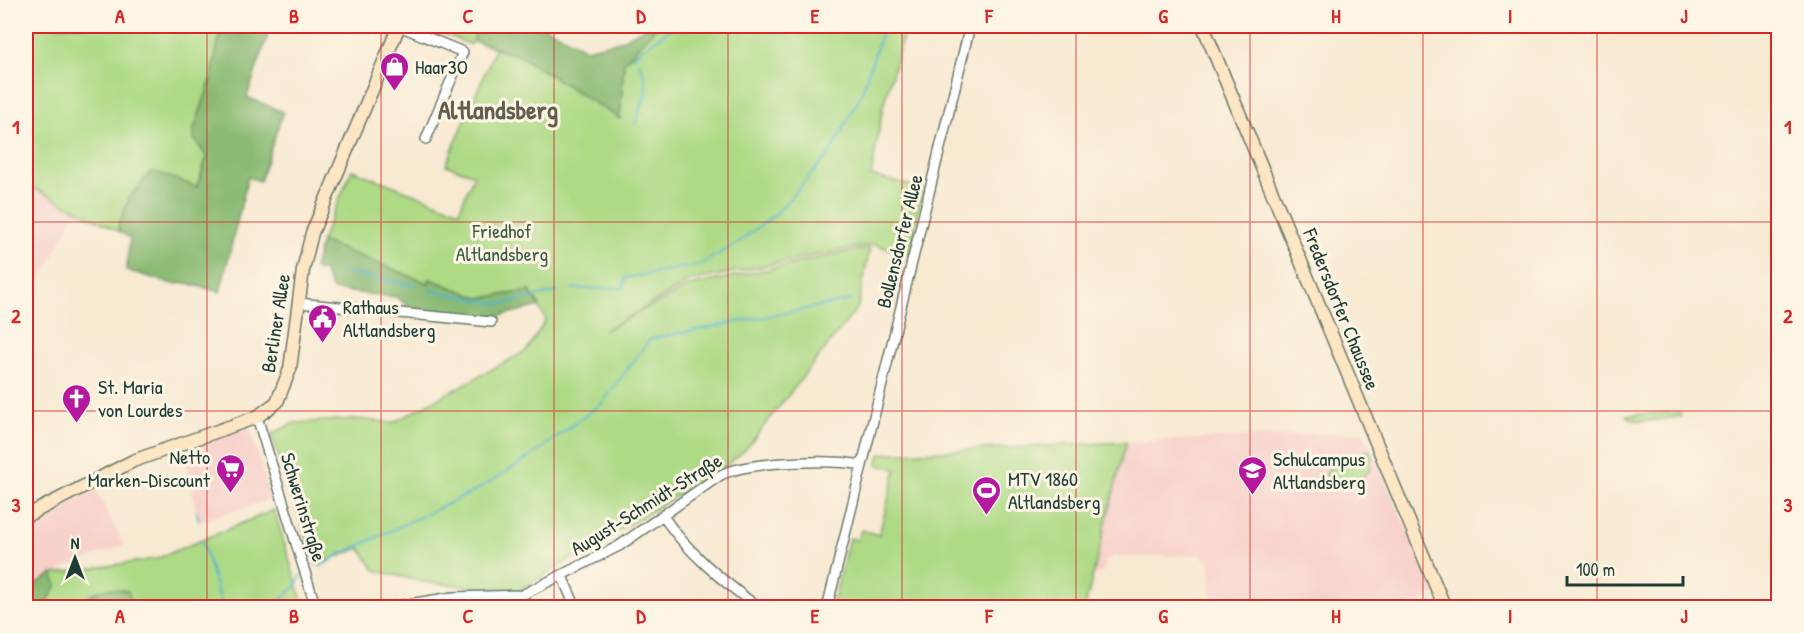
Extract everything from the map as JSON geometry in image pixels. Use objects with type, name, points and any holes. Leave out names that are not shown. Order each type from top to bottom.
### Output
[{"type":"street","points":[[399,26],[463,52],[426,139]]},
{"type":"street","name":"Berliner Allee","points":[[26,516],[144,456],[257,417],[277,402],[287,382],[305,261],[318,217],[399,26]]},
{"type":"street","name":"Bollensdorfer Allee","points":[[827,608],[970,26]]},
{"type":"street","name":"Fredersdorfer Chaussee","points":[[1203,26],[1445,608]]},
{"type":"street","points":[[298,303],[491,322]]},
{"type":"street","name":"Schwerinstraße","points":[[257,417],[316,608]]},
{"type":"street","name":"August-Schmidt-Straße","points":[[383,608],[453,597],[515,597],[612,550],[719,477],[737,468],[832,463],[862,465]]},
{"type":"street","points":[[663,516],[690,548],[732,587],[759,608]]},
{"type":"street","points":[[562,576],[576,608]]},
{"type":"shaded area","points":[[26,184],[76,210],[41,281],[34,282],[26,279]]},
{"type":"shaded area","points":[[250,427],[271,499],[198,522],[190,475],[182,450]]},
{"type":"shaded area","name":"Schulcampus Altlandsberg","points":[[1363,432],[1436,594],[1406,607],[1212,607],[1210,563],[1201,555],[1113,557],[1105,561],[1104,570],[1094,577],[1098,548],[1126,442]]},
{"type":"shaded area","points":[[95,489],[124,545],[68,566],[26,590],[26,525]]},
{"type":"green space","points":[[26,26],[221,26],[212,77],[199,114],[201,148],[207,157],[196,188],[182,183],[123,214],[118,227],[120,232],[26,184]]},
{"type":"green space","points":[[221,26],[271,26],[247,97],[283,112],[260,181],[248,177],[220,292],[187,283],[173,284],[126,270],[130,238],[120,232],[118,227],[129,198],[151,172],[197,187],[207,157],[194,139],[194,129],[212,77]]},
{"type":"green space","points":[[409,26],[479,26],[471,45],[430,28],[427,34]]},
{"type":"green space","points":[[479,26],[543,26],[586,49],[620,41],[648,26],[657,26],[624,62],[620,119],[518,55],[473,41]]},
{"type":"green space","name":"Friedhof Altlandsberg","points":[[657,26],[906,26],[883,106],[871,176],[923,188],[910,255],[872,244],[690,281],[604,331],[689,286],[870,247],[858,307],[745,450],[723,468],[518,591],[422,582],[375,570],[360,548],[316,565],[271,434],[294,423],[357,419],[393,423],[526,351],[546,320],[530,291],[479,298],[430,279],[428,284],[321,241],[352,170],[459,211],[474,175],[446,165],[495,49],[518,55],[620,118],[624,62]]},
{"type":"green space","points":[[321,241],[428,283],[430,279],[479,298],[530,291],[540,306],[490,318],[415,311],[396,297],[333,290],[323,271],[314,269]]},
{"type":"green space","points":[[1680,412],[1681,417],[1644,421],[1631,419],[1626,415]]},
{"type":"green space","points":[[1126,442],[1085,607],[832,607],[849,538],[858,540],[861,530],[879,535],[896,469],[877,465],[880,454]]},
{"type":"green space","points":[[1369,450],[1372,457],[1370,470],[1365,475],[1350,482],[1338,481],[1326,476],[1330,466]]},
{"type":"green space","points":[[274,510],[304,607],[123,607],[131,601],[107,588],[79,602],[75,607],[44,608],[57,585],[52,574],[156,559]]},
{"type":"green space","points":[[52,574],[57,585],[44,607],[26,607],[26,590]]},
{"type":"green space","points":[[107,588],[128,591],[131,601],[123,607],[75,607],[94,593]]},
{"type":"waterway","points":[[635,57],[633,55],[675,26]]},
{"type":"waterway","points":[[572,289],[623,288],[625,278],[699,265],[736,244],[776,214],[830,153],[862,92],[884,26]]},
{"type":"waterway","points":[[635,124],[646,93],[643,70],[638,62]]},
{"type":"waterway","points":[[344,272],[417,286]]},
{"type":"waterway","points":[[429,290],[500,304],[557,292]]},
{"type":"waterway","points":[[320,567],[339,555],[477,490],[533,455],[602,403],[650,339],[852,300]]},
{"type":"waterway","points":[[197,512],[199,521]]},
{"type":"waterway","points":[[202,541],[223,608]]},
{"type":"waterway","points":[[272,608],[294,588],[302,574]]},
{"type":"place","name":"Haar3O","points":[[394,92]]},
{"type":"place","name":"Rathaus Altlandsberg","points":[[322,344]]},
{"type":"place","name":"St. Maria von Lourdes","points":[[77,424]]},
{"type":"place","name":"Netto Marken-Discount","points":[[231,494]]},
{"type":"place","name":"Schulcampus Altlandsberg","points":[[1252,496]]},
{"type":"place","name":"MTV 1860 Altlandsberg","points":[[987,516]]},
{"type":"district","name":"Altlandsberg","points":[[498,109]]}]
